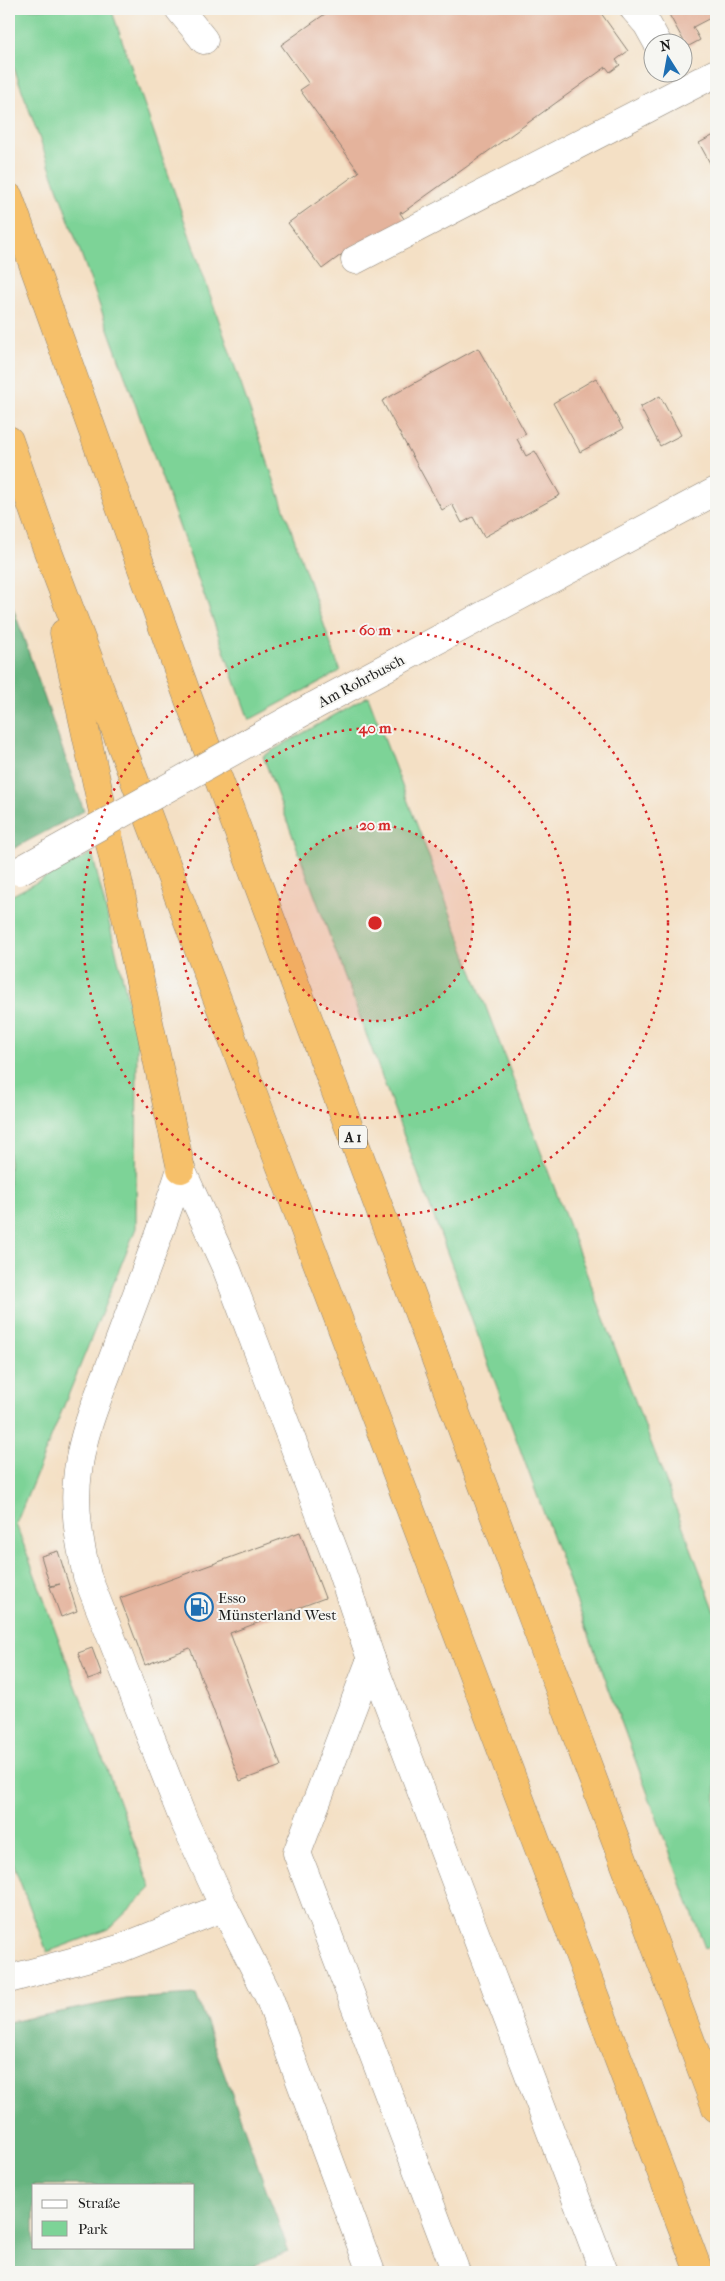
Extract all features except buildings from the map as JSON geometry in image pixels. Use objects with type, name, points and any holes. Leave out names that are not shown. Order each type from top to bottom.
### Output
[{"type":"highway","name":"A 1","points":[[9,197],[186,692],[716,2108]]},
{"type":"highway","points":[[9,440],[44,541],[699,2272]]},
{"type":"highway","points":[[44,541],[182,1169]]},
{"type":"street","points":[[179,9],[204,40]]},
{"type":"street","points":[[634,9],[651,32]]},
{"type":"street","points":[[692,78],[716,73]]},
{"type":"street","points":[[355,260],[678,82]]},
{"type":"street","name":"Am Rohrbusch","points":[[14,874],[312,707],[716,491]]},
{"type":"street","points":[[182,1169],[227,1270],[604,2272]]},
{"type":"street","points":[[182,1169],[168,1212],[88,1427],[78,1470],[77,1522],[87,1576],[184,1821],[224,1907],[269,1996],[371,2272]]},
{"type":"street","points":[[372,1659],[297,1853],[456,2272]]},
{"type":"street","points":[[9,1979],[119,1949],[224,1907]]},
{"type":"green space","points":[[9,9],[110,9],[113,14],[340,671],[249,720],[9,54]]},
{"type":"green space","points":[[9,596],[84,811],[9,851]]},
{"type":"green space","points":[[368,696],[716,1614],[716,1944],[705,1948],[263,756]]},
{"type":"green space","points":[[92,853],[137,1037],[136,1228],[16,1524],[151,1888],[109,1929],[47,1952],[9,1853],[9,897]]},
{"type":"green space","points":[[196,1995],[289,2252],[237,2272],[9,2272],[9,2022],[126,1999]]},
{"type":"place","name":"Esso Münsterland West","points":[[199,1607]]}]
